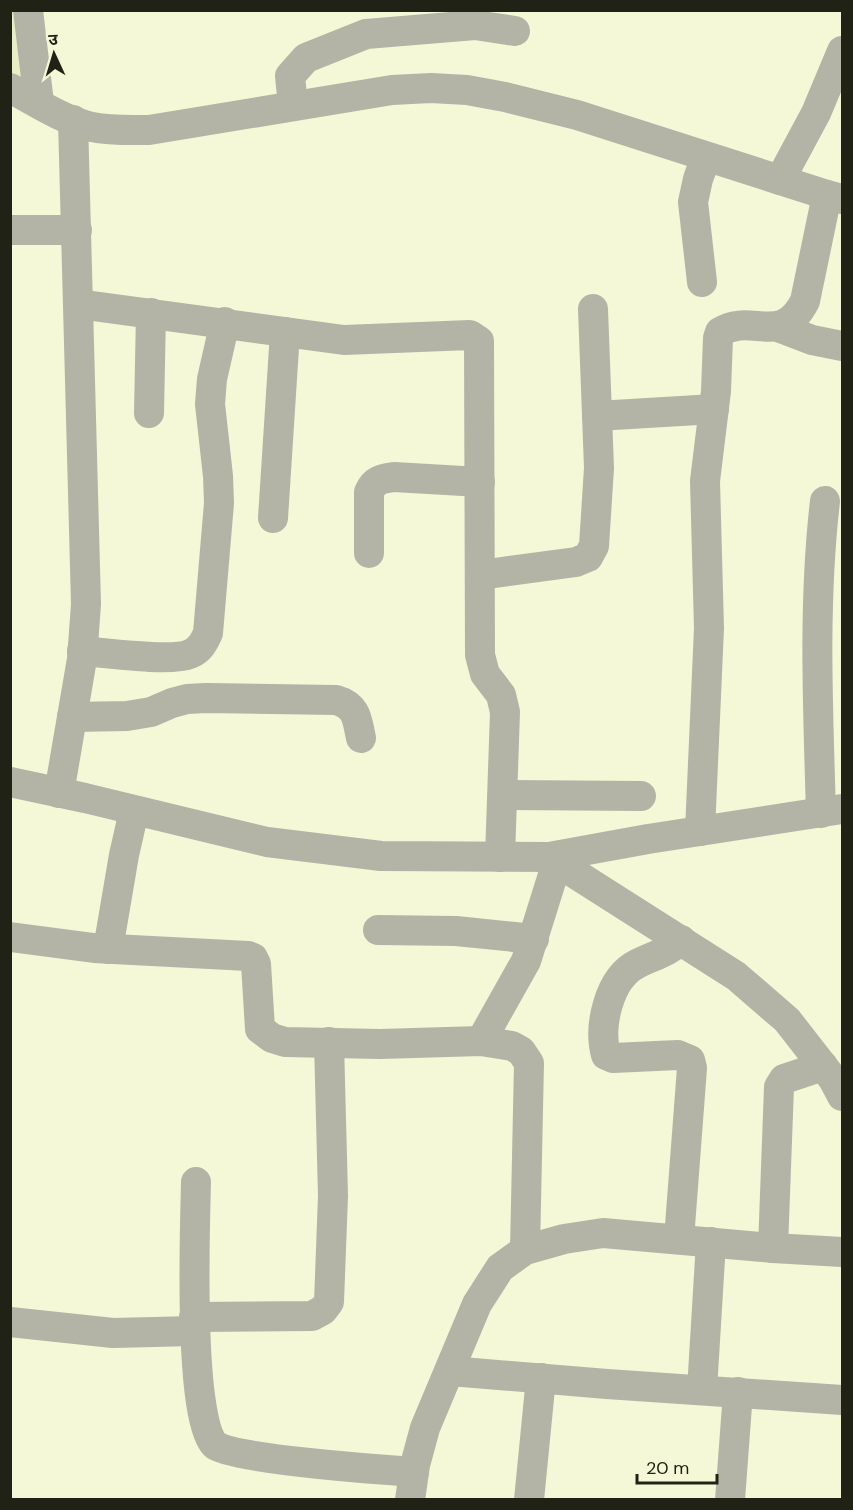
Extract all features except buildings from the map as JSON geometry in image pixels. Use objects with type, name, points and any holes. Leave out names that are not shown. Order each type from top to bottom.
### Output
[{"type":"street","points":[[28,10],[39,103]]},
{"type":"street","points":[[293,106],[290,76],[306,58],[365,22],[474,18],[515,31]]},
{"type":"street","points":[[780,180],[816,114],[843,51]]},
{"type":"street","points":[[10,88],[73,120],[111,130],[149,130],[392,90],[431,88],[467,90],[505,97],[577,115],[835,197],[805,301],[799,313],[778,327]]},
{"type":"street","points":[[59,793],[82,651],[86,604],[73,120]]},
{"type":"street","points":[[702,282],[693,202],[698,178],[706,157]]},
{"type":"street","points":[[10,230],[77,230]]},
{"type":"street","points":[[78,304],[225,322],[344,340],[471,335],[479,341],[480,655],[485,674],[501,694],[505,712],[500,857]]},
{"type":"street","points":[[480,575],[576,562],[588,557],[594,546],[599,468],[593,309]]},
{"type":"street","points":[[149,413],[151,313]]},
{"type":"street","points":[[82,651],[175,657],[191,654],[202,645],[208,633],[219,502],[210,404],[212,379],[225,322]]},
{"type":"street","points":[[700,831],[709,628],[705,481],[720,332],[727,327],[736,326],[778,327],[812,340],[843,345]]},
{"type":"street","points":[[273,518],[285,332]]},
{"type":"street","points":[[597,416],[714,409]]},
{"type":"street","points":[[369,553],[369,492],[373,483],[380,479],[394,477],[480,483]]},
{"type":"street","points":[[10,782],[267,842],[381,856],[553,859],[700,831],[832,811],[817,670],[818,577],[825,501]]},
{"type":"street","points":[[72,717],[127,716],[151,712],[187,699],[336,700],[352,708],[361,738]]},
{"type":"street","points":[[503,795],[641,796]]},
{"type":"street","points":[[108,949],[134,811]]},
{"type":"street","points":[[481,1041],[522,969],[534,939],[553,859]]},
{"type":"street","points":[[553,859],[736,976],[787,1020],[826,1058],[833,1079],[843,1096]]},
{"type":"street","points":[[378,930],[456,930],[534,939]]},
{"type":"street","points":[[10,937],[108,949],[248,956],[253,958],[256,964],[259,980],[260,1029],[264,1034],[285,1042],[329,1041],[380,1044],[481,1041],[512,1046],[521,1051],[529,1063],[525,1250]]},
{"type":"street","points":[[679,1239],[692,1068],[690,1060],[678,1054],[613,1058],[606,1055],[604,1038],[610,998],[621,977],[637,964],[666,952],[681,940]]},
{"type":"street","points":[[10,1322],[113,1333],[194,1324],[312,1316],[323,1310],[329,1302],[333,1196],[329,1041]]},
{"type":"street","points":[[773,1248],[779,1087],[784,1079],[826,1058]]},
{"type":"street","points":[[196,1182],[194,1324],[204,1417],[209,1437],[215,1446],[249,1455],[346,1467],[412,1486],[425,1428],[477,1304],[500,1268],[525,1250],[564,1239],[603,1233],[843,1252]]},
{"type":"street","points":[[702,1390],[711,1242]]},
{"type":"street","points":[[450,1371],[843,1400]]},
{"type":"street","points":[[530,1500],[541,1378]]},
{"type":"street","points":[[730,1500],[738,1392]]},
{"type":"shaded area","points":[[10,11],[15,11],[41,122],[11,103]]}]
